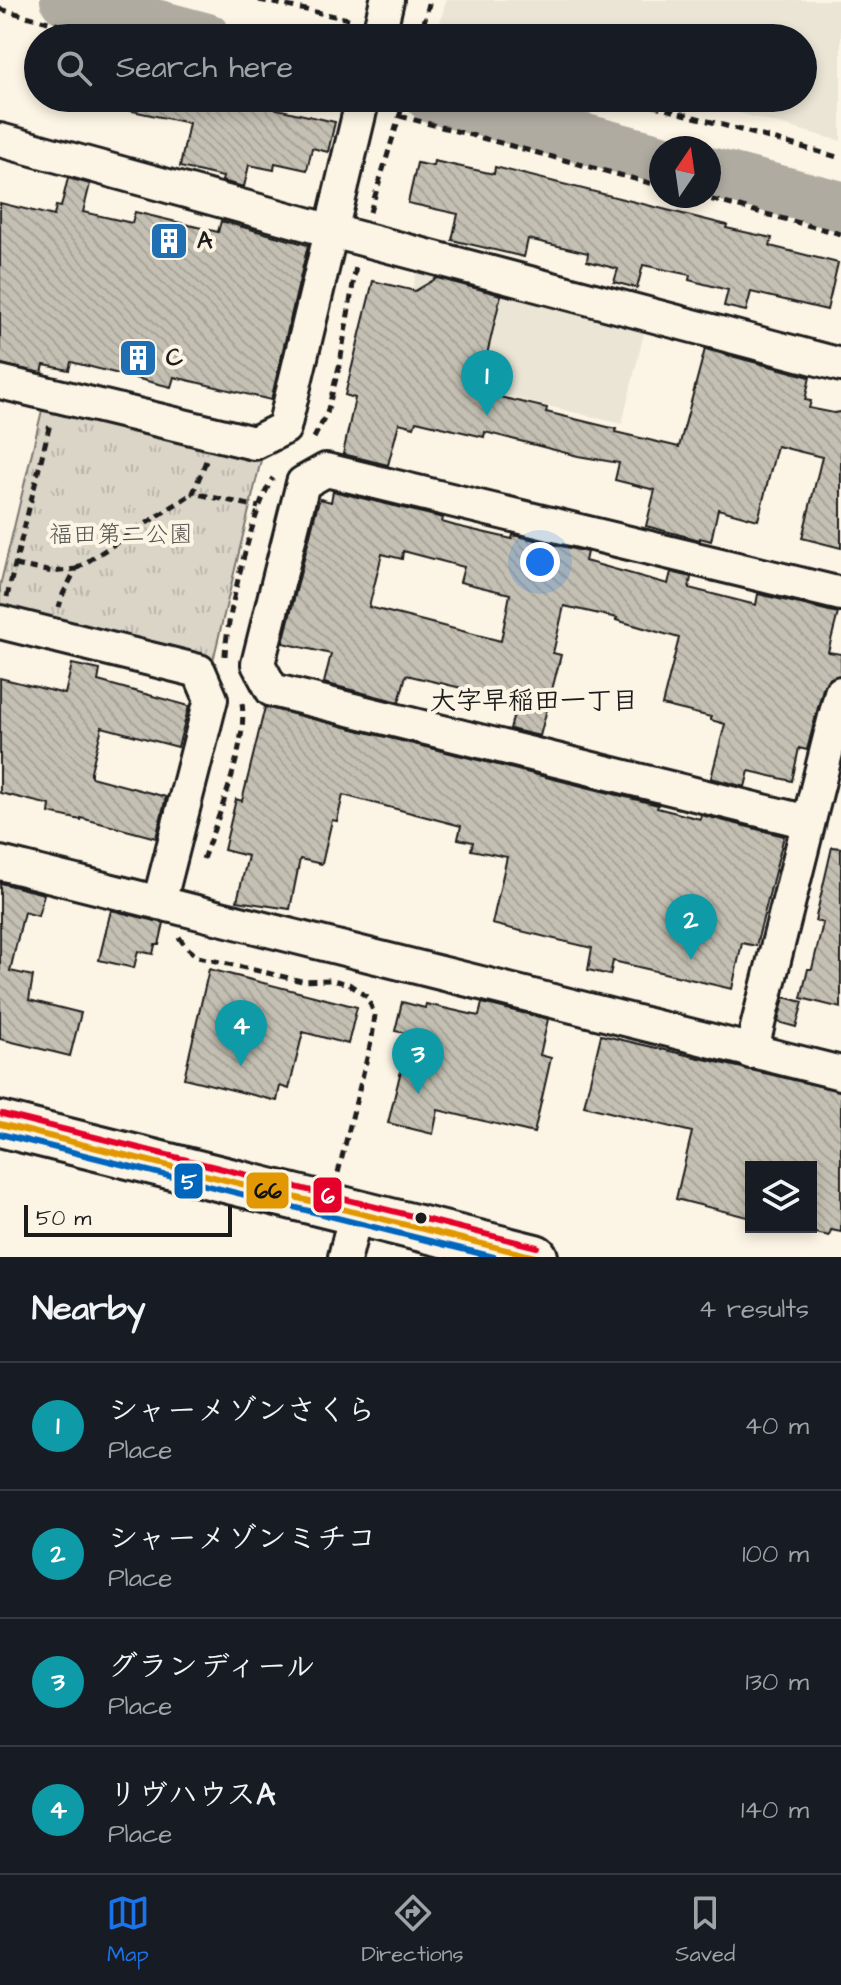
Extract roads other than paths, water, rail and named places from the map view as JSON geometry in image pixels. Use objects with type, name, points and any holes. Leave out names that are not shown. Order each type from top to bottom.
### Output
[{"type":"street","points":[[0,382],[254,443],[284,428],[360,112]]},
{"type":"street","points":[[0,140],[841,365]]},
{"type":"street","points":[[808,822],[272,690],[258,664],[303,483],[326,470],[841,594]]},
{"type":"street","points":[[1,622],[199,671],[211,699],[172,907]]},
{"type":"street","points":[[751,1052],[841,693]]},
{"type":"street","points":[[0,863],[841,1073]]},
{"type":"street","points":[[0,1124],[346,1197],[535,1257]]},
{"type":"street","points":[[345,1257],[346,1197]]},
{"type":"waterway","points":[[65,0],[155,24]]},
{"type":"waterway","points":[[484,112],[649,156]]},
{"type":"waterway","points":[[721,175],[841,206]]},
{"type":"place","name":"A","points":[[169,241]]},
{"type":"place","name":"C","points":[[138,358]]},
{"type":"place","name":"シャーメゾンさくら","points":[[487,416]]},
{"type":"place","name":"シャーメゾンミチコ","points":[[691,960]]},
{"type":"place","name":"リヴハウスA","points":[[241,1066]]},
{"type":"place","name":"グランディール","points":[[418,1094]]},
{"type":"district","name":"大字早稲田一丁目","points":[[534,701]]},
{"type":"park label","name":"福田第二公園","points":[[121,535]]}]
